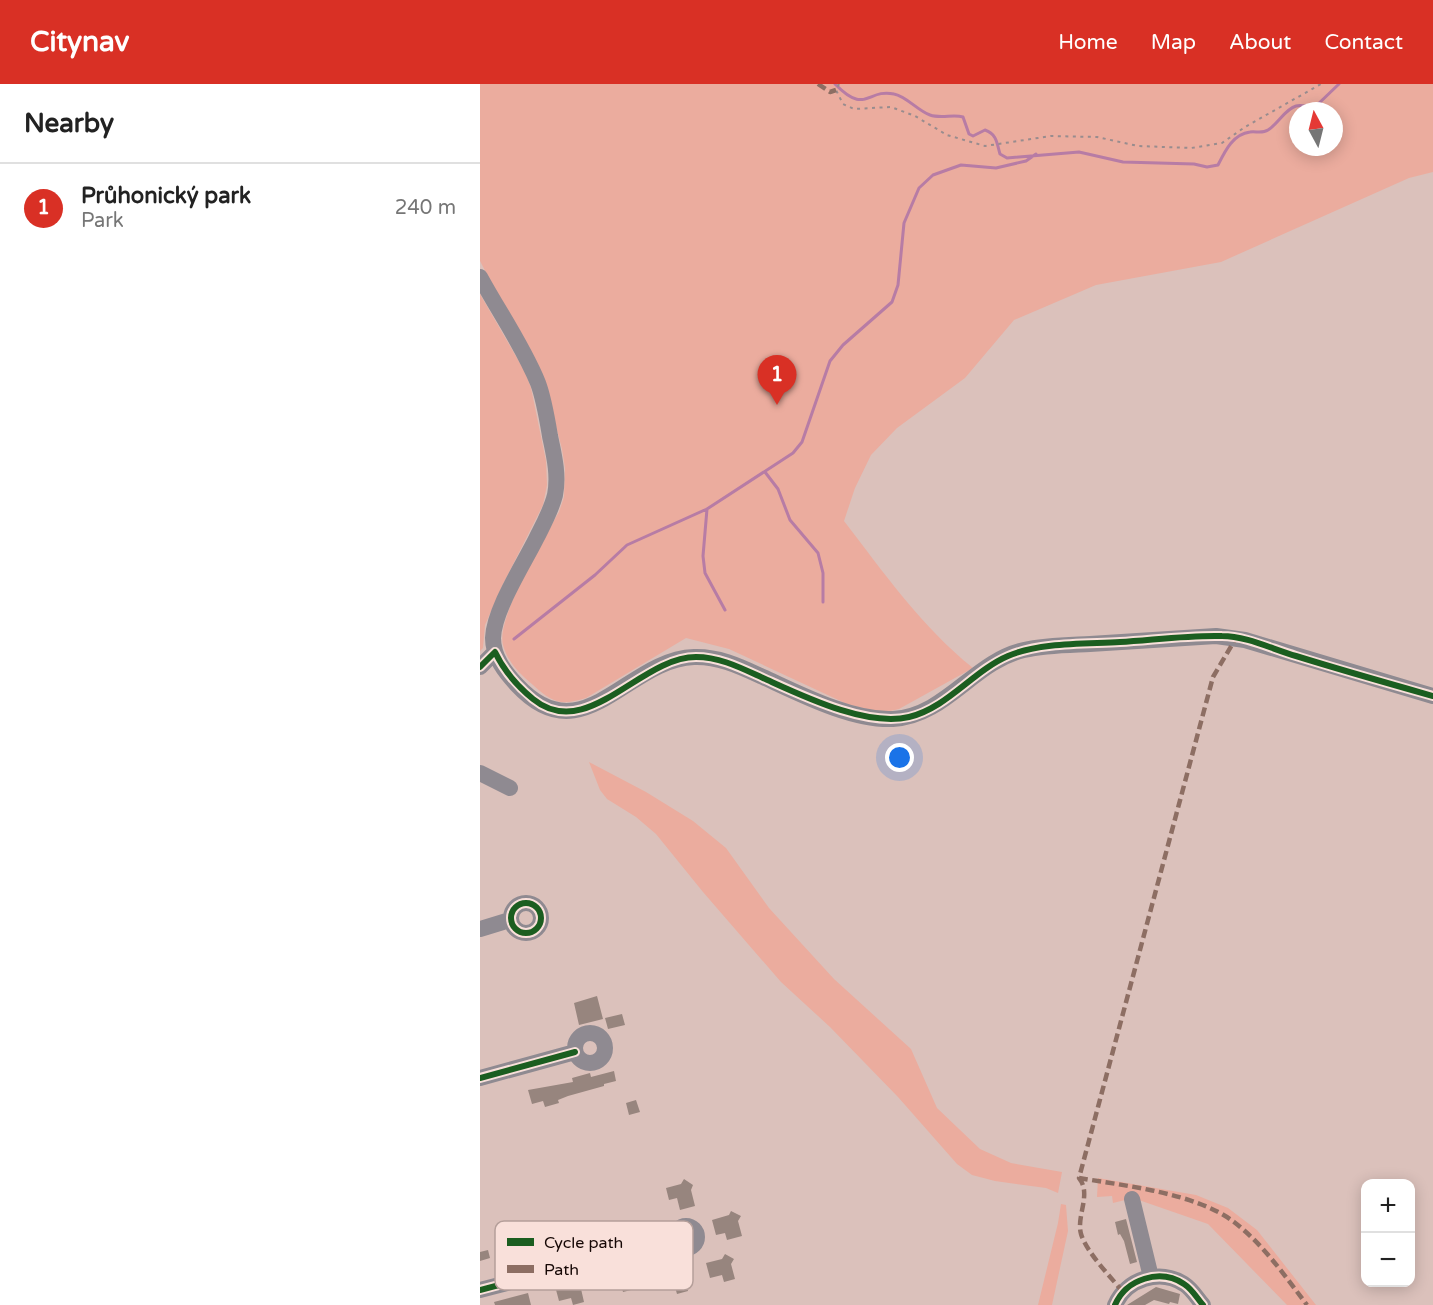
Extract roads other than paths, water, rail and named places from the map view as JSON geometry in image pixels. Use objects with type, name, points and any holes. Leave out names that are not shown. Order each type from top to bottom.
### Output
[{"type":"street","points":[[480,277],[539,385],[554,455],[555,493],[549,513],[499,614],[493,638],[495,652],[503,669],[519,688],[543,707],[567,711],[580,710],[598,703],[657,668],[678,659],[709,657],[732,663],[853,715],[877,719],[909,717],[933,708],[989,666],[1024,650],[1216,636],[1245,640],[1433,696]]},
{"type":"street","points":[[480,667],[495,652]]},
{"type":"street","points":[[480,773],[510,788]]},
{"type":"street","points":[[480,929],[510,920]]},
{"type":"street","points":[[480,1078],[574,1052]]},
{"type":"street","points":[[1132,1199],[1152,1277]]},
{"type":"street","points":[[1115,1305],[1123,1292],[1133,1284],[1152,1277],[1171,1278],[1185,1284],[1203,1305]]},
{"type":"street","points":[[480,1290],[495,1286]]},
{"type":"waterway","points":[[835,84],[845,93],[860,100],[878,94],[894,94],[930,115],[963,117],[969,134],[973,136],[985,130],[989,132],[996,140],[1000,154],[1007,158],[1079,152],[1123,162],[1194,164],[1207,167],[1218,165],[1230,144],[1239,136],[1244,133],[1266,131],[1288,110],[1296,106],[1315,107],[1339,84]]},
{"type":"waterway","points":[[514,639],[595,575],[627,545],[707,509],[793,453],[802,442],[830,361],[843,345],[892,302],[898,285],[904,223],[919,188],[933,175],[961,165],[996,168],[1026,161],[1036,154]]},
{"type":"waterway","points":[[765,472],[778,489],[790,520],[818,553],[823,573],[823,602]]},
{"type":"waterway","points":[[707,509],[703,556],[705,573],[725,610]]},
{"type":"place","name":"Průhonický park","points":[[777,405]]}]
